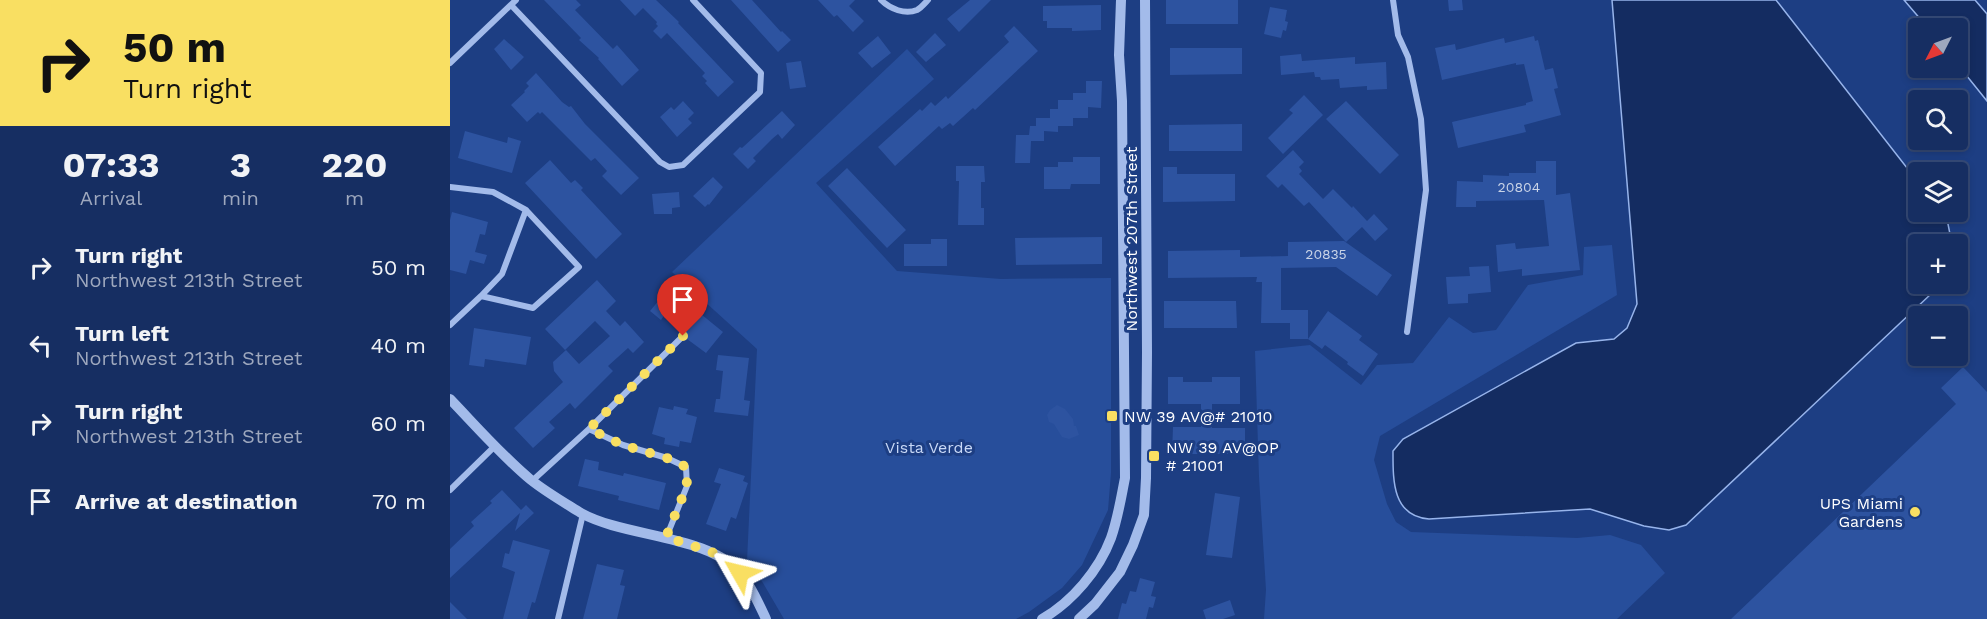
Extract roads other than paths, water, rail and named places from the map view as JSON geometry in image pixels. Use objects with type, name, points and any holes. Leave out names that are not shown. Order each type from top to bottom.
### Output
[{"type":"street","points":[[450,63],[514,2],[660,162],[669,167],[683,165],[760,92],[761,73],[693,0]]},
{"type":"street","points":[[881,0],[886,5],[903,12],[918,10],[928,0]]},
{"type":"street","name":"Northwest 207th Street","points":[[1042,619],[1056,611],[1080,587],[1099,561],[1118,515],[1125,478],[1122,101],[1119,55],[1121,0]]},
{"type":"street","name":"Northwest 207th Street","points":[[1079,619],[1095,604],[1120,572],[1144,515],[1146,478],[1144,0]]},
{"type":"street","points":[[1393,0],[1398,35],[1408,57],[1421,118],[1426,190],[1407,332]]},
{"type":"street","points":[[450,187],[493,192],[526,210],[579,267],[533,308],[481,296]]},
{"type":"street","points":[[450,325],[502,274],[526,210]]},
{"type":"street","points":[[532,481],[589,429],[683,336]]},
{"type":"street","points":[[450,399],[532,481],[583,514],[636,532],[666,537],[714,553],[740,573],[752,589],[766,619]]},
{"type":"street","points":[[589,429],[623,445],[667,458],[686,467],[687,486],[666,537]]},
{"type":"street","points":[[450,490],[495,446]]},
{"type":"street","points":[[558,619],[583,514]]},
{"type":"place","name":"NW 39 AV@# 21010","points":[[1112,416]]},
{"type":"place","name":"NW 39 AV@OP # 21001","points":[[1154,456]]},
{"type":"place","name":"UPS Miami Gardens","points":[[1915,512]]},
{"type":"park label","name":"Vista Verde","points":[[929,447]]}]
